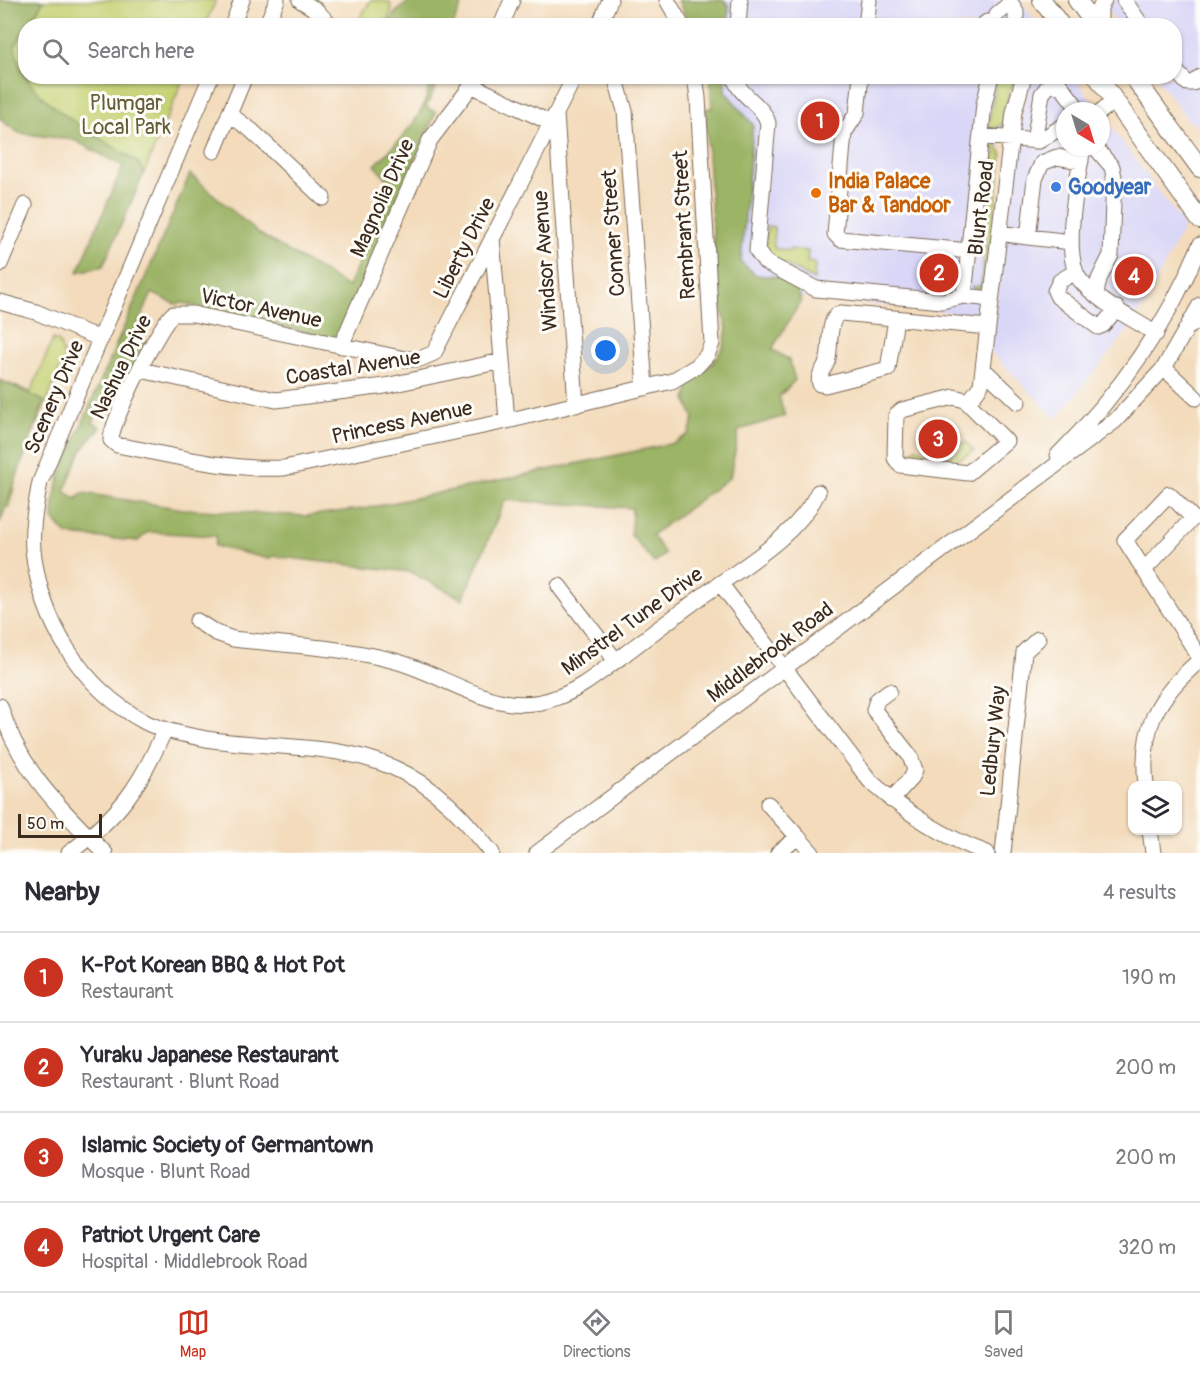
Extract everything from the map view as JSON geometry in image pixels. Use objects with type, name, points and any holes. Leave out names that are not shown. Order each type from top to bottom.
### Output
[{"type":"main road","points":[[1042,0],[1055,18]]},
{"type":"main road","points":[[1077,0],[1092,18]]},
{"type":"main road","points":[[1100,84],[1107,102]]},
{"type":"main road","points":[[1139,84],[1200,168]]},
{"type":"main road","points":[[1110,108],[1200,220]]},
{"type":"main road","points":[[1175,134],[1200,144]]},
{"type":"street","points":[[235,18],[242,0]]},
{"type":"street","points":[[269,18],[277,0]]},
{"type":"street","points":[[300,0],[324,18]]},
{"type":"street","points":[[504,18],[512,0]]},
{"type":"street","points":[[602,18],[610,0]]},
{"type":"street","points":[[667,0],[677,18]]},
{"type":"street","points":[[739,18],[740,0]]},
{"type":"street","points":[[867,18],[868,0]]},
{"type":"street","points":[[1099,18],[1104,0]]},
{"type":"street","points":[[1124,0],[1136,18]]},
{"type":"street","points":[[990,18],[1010,2],[1016,11],[1016,18]]},
{"type":"street","points":[[1182,78],[1187,83],[1193,83],[1200,78]]},
{"type":"street","name":"Scenery Drive","points":[[208,84],[40,482],[34,515],[33,549],[42,596],[66,651],[80,669],[110,697],[145,722],[206,739],[350,755],[392,767],[423,783],[449,804],[492,853]]},
{"type":"street","points":[[214,151],[242,84]]},
{"type":"street","name":"Magnolia Drive","points":[[341,346],[430,140],[452,108],[473,84]]},
{"type":"street","points":[[482,84],[554,119]]},
{"type":"street","name":"Liberty Drive","points":[[341,346],[405,359],[430,356],[437,349],[571,84]]},
{"type":"street","name":"Conner Street","points":[[617,84],[625,111],[645,388]]},
{"type":"street","name":"Rembrant Street","points":[[696,84],[712,343],[707,355],[697,366]]},
{"type":"street","points":[[736,84],[765,115],[768,123],[757,250],[762,260],[818,290],[942,301],[964,296],[991,299]]},
{"type":"street","points":[[860,84],[857,113],[844,133],[835,234],[840,239],[969,251]]},
{"type":"street","points":[[964,296],[984,104],[989,84]]},
{"type":"street","name":"Blunt Road","points":[[982,376],[1010,139],[1021,84]]},
{"type":"street","points":[[1040,140],[1042,94],[1049,85],[1057,84],[1063,87],[1074,102]]},
{"type":"street","points":[[229,114],[251,130],[323,198]]},
{"type":"street","name":"Windsor Avenue","points":[[554,119],[576,405]]},
{"type":"street","points":[[981,136],[1040,140],[1056,131]]},
{"type":"street","points":[[1028,237],[1035,179],[1042,163],[1065,156]]},
{"type":"street","points":[[1082,156],[1071,242],[1075,272],[1096,294],[1156,334]]},
{"type":"street","points":[[1096,294],[1098,283],[1111,255],[1114,177],[1112,167],[1103,156]]},
{"type":"street","points":[[0,264],[25,205]]},
{"type":"street","points":[[999,233],[1071,242]]},
{"type":"street","points":[[492,238],[507,421]]},
{"type":"street","name":"Middlebrook Road","points":[[1028,485],[1106,402],[1156,334],[1200,245]]},
{"type":"street","points":[[1075,272],[1058,284],[1055,290],[1058,297],[1098,327],[1103,325],[1116,308]]},
{"type":"street","points":[[0,302],[36,312],[101,339]]},
{"type":"street","name":"Middlebrook Road","points":[[537,853],[1115,421],[1164,368],[1196,320],[1200,305]]},
{"type":"street","name":"Victor Avenue","points":[[172,314],[186,313],[341,346]]},
{"type":"street","name":"Nashua Drive","points":[[111,440],[111,431],[118,411],[159,331],[172,314]]},
{"type":"street","points":[[896,319],[888,369],[822,385],[818,380],[829,357],[833,320],[836,315],[896,319],[988,327]]},
{"type":"street","name":"Coastal Avenue","points":[[141,370],[276,400],[386,386],[502,361]]},
{"type":"street","name":"Princess Avenue","points":[[111,440],[117,445],[139,449],[269,469],[284,468],[507,421],[645,388],[685,375],[697,366]]},
{"type":"street","points":[[1164,368],[1196,398]]},
{"type":"street","points":[[968,403],[978,392],[982,376],[1018,402]]},
{"type":"street","points":[[954,397],[968,403],[1007,440],[973,470],[963,473],[903,466],[898,463],[895,458],[894,421],[899,412],[954,397]]},
{"type":"street","name":"Minstrel Tune Drive","points":[[197,621],[216,633],[233,639],[357,653],[391,660],[429,672],[483,697],[520,704],[555,699],[575,689],[616,661],[794,527],[810,508],[818,492]]},
{"type":"street","points":[[1144,570],[1194,518],[1168,494],[1125,540],[1200,659],[1169,692],[1149,723],[1143,756],[1146,781]]},
{"type":"street","points":[[720,583],[870,781],[891,800],[957,842],[987,853]]},
{"type":"street","points":[[559,586],[616,661]]},
{"type":"street","name":"Ledbury Way","points":[[1003,853],[1024,652],[1038,639]]},
{"type":"street","points":[[889,691],[877,700],[874,710],[910,756],[915,770],[912,777],[891,800]]},
{"type":"street","points":[[0,706],[7,730],[24,765],[44,790],[105,853]]},
{"type":"street","points":[[69,853],[105,825],[134,792],[165,729]]},
{"type":"street","points":[[768,804],[812,853]]},
{"type":"street","points":[[1150,835],[1152,853]]},
{"type":"street","points":[[778,853],[798,837]]},
{"type":"shaded area","points":[[699,0],[1020,0],[1033,18],[711,18]]},
{"type":"shaded area","points":[[1100,0],[1200,0],[1200,127],[1188,120],[1161,84],[1182,84],[1182,18],[1114,18]]},
{"type":"shaded area","points":[[718,84],[1012,84],[1003,122],[984,316],[726,289]]},
{"type":"shaded area","points":[[1030,84],[1079,84],[1092,102],[1056,102],[1056,156],[1110,156],[1110,125],[1182,223],[1183,228],[1147,300],[1125,334],[1056,419],[990,351],[1020,122]]},
{"type":"green space","name":"Plumgar Local Park","points":[[0,0],[216,0],[208,18],[18,18],[18,84],[181,84],[144,173],[140,165],[0,101]]},
{"type":"green space","points":[[0,0],[44,0],[33,18],[18,18],[18,41],[15,46],[18,60],[18,84],[31,84],[57,109],[139,163],[144,173],[103,266],[78,272],[123,166],[74,140],[19,133],[0,119]]},
{"type":"green space","points":[[371,0],[390,2],[392,11],[387,18],[360,18]]},
{"type":"green space","points":[[411,0],[464,0],[456,18],[391,18]]},
{"type":"green space","points":[[678,0],[724,0],[729,5],[728,18],[687,18]]},
{"type":"green space","points":[[428,84],[437,84],[426,108],[436,112],[337,340],[183,303],[175,304],[152,293],[134,334],[147,341],[136,366],[117,393],[107,389],[93,423],[101,427],[82,451],[65,491],[76,499],[83,493],[183,509],[306,516],[368,508],[674,443],[689,434],[694,418],[686,400],[691,381],[714,362],[724,346],[727,328],[717,293],[705,109],[712,108],[710,84],[725,84],[725,91],[753,125],[741,262],[756,275],[778,277],[798,289],[801,301],[772,349],[789,360],[795,380],[779,397],[785,416],[739,430],[730,477],[652,535],[665,554],[654,563],[631,535],[632,508],[505,500],[463,599],[410,572],[273,556],[269,559],[215,546],[216,536],[148,532],[138,541],[67,535],[53,519],[54,499],[60,475],[190,174],[258,233],[348,287],[393,185],[375,165],[411,126],[425,102]]},
{"type":"green space","points":[[996,84],[1013,84],[1008,95],[1003,123],[993,130],[988,126]]},
{"type":"green space","points":[[988,143],[998,145],[1002,155],[986,285],[977,291],[972,287],[981,286],[995,149],[987,147]]},
{"type":"green space","points":[[767,226],[774,227],[774,248],[808,251],[807,262],[815,263],[814,280],[771,257],[765,247]]},
{"type":"green space","points":[[53,339],[59,342],[65,358],[20,463],[9,507],[0,506],[2,381],[31,392]]},
{"type":"green space","points":[[0,380],[44,401],[0,523]]},
{"type":"green space","points":[[966,442],[974,451],[951,464],[903,458],[902,453],[912,452],[916,448],[940,458],[942,454],[950,457],[954,447]]},
{"type":"place","name":"K-Pot Korean BBQ & Hot Pot","points":[[820,121]]},
{"type":"place","name":"Goodyear","points":[[1056,187]]},
{"type":"place","name":"India Palace Bar & Tandoor","points":[[816,193]]},
{"type":"place","name":"Yuraku Japanese Restaurant","points":[[939,273]]},
{"type":"place","name":"Patriot Urgent Care","points":[[1134,276]]},
{"type":"place","name":"Islamic Society of Germantown","points":[[938,439]]}]
